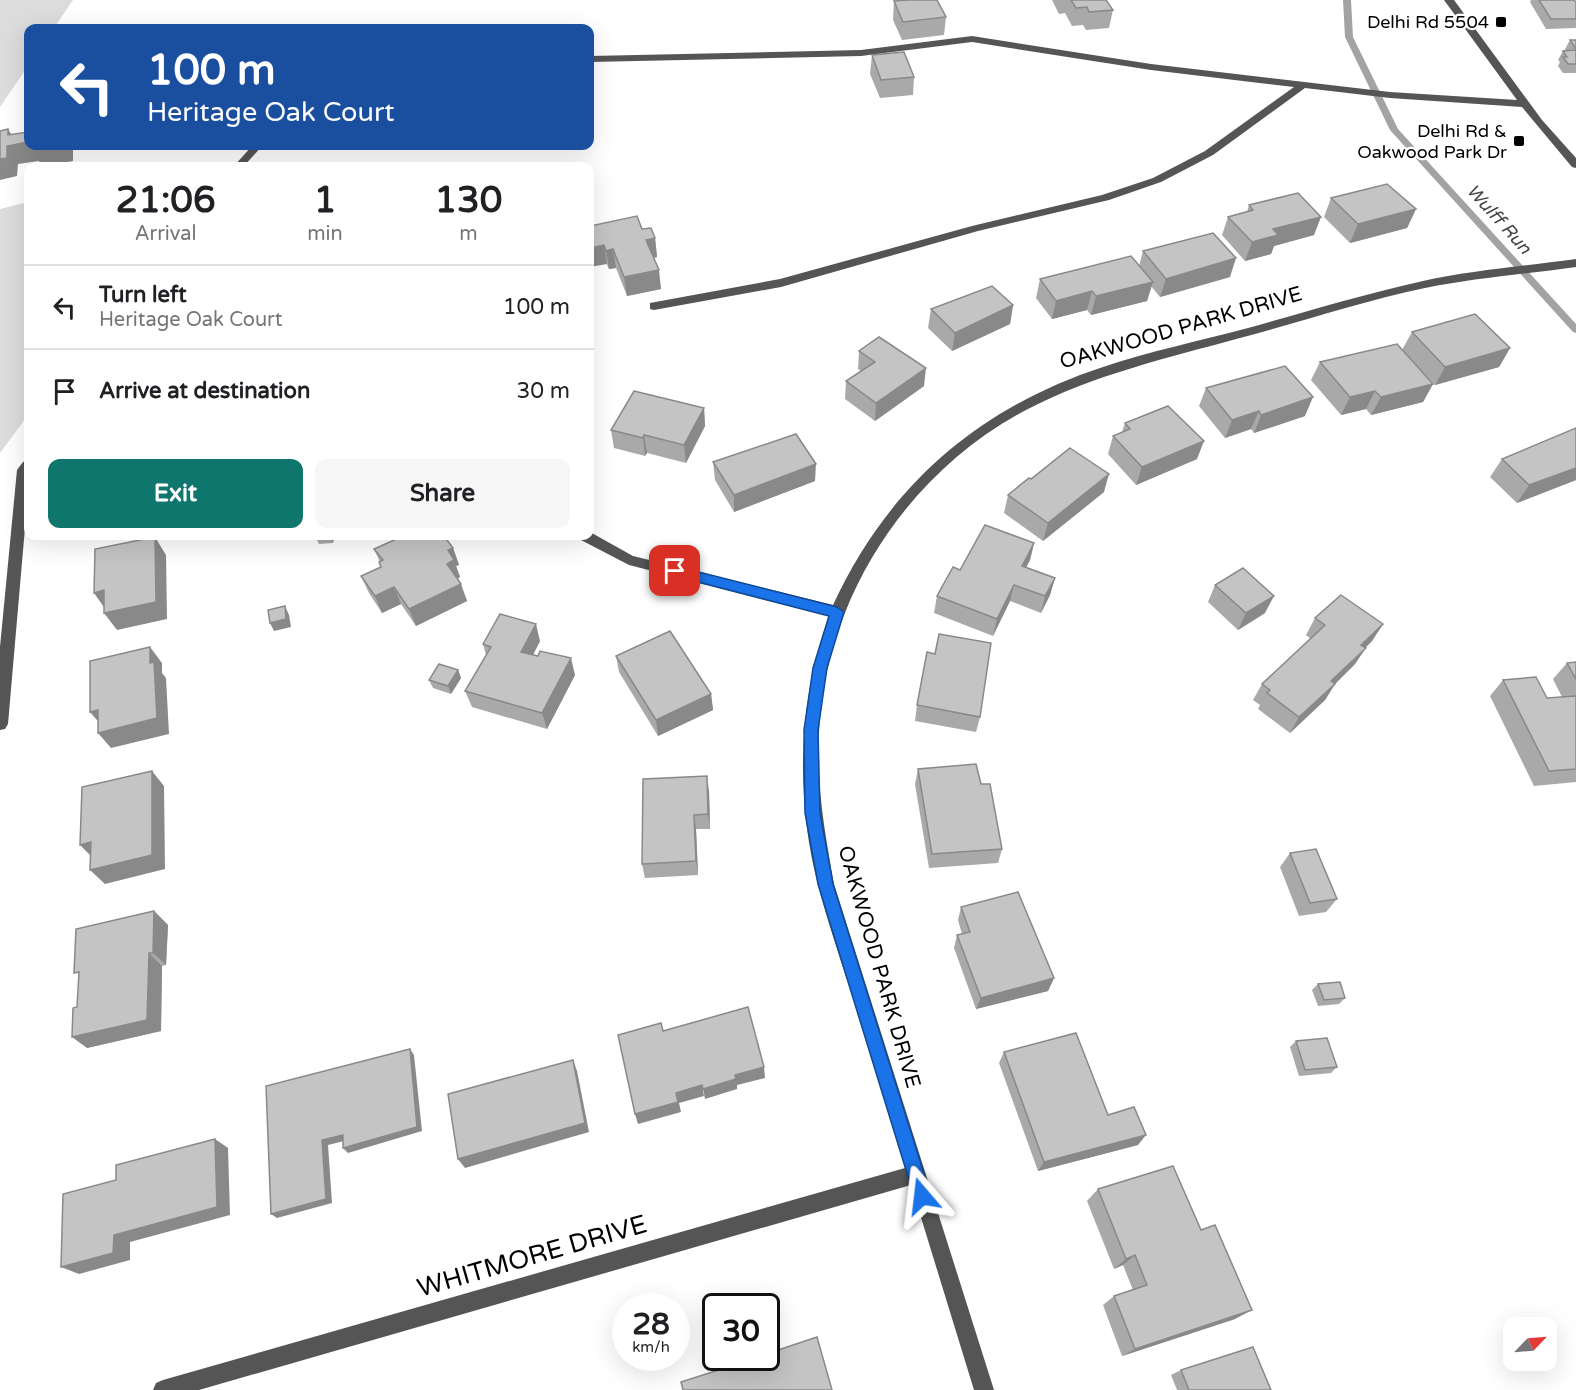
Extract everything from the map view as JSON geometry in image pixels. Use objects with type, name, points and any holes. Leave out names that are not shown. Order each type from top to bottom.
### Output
[{"type":"street","points":[[1449,0],[1525,104],[1576,165]]},
{"type":"street","points":[[594,59],[861,53],[972,39],[1151,67],[1303,85],[1390,95],[1525,104]]},
{"type":"street","points":[[654,306],[781,283],[976,228],[1105,198],[1157,180],[1209,153],[1303,85]]},
{"type":"street","points":[[243,162],[253,150]]},
{"type":"street","name":"OAKWOOD PARK DRIVE","points":[[984,1390],[826,884],[813,813],[811,730],[820,668],[837,612],[860,563],[889,518],[933,469],[973,436],[1017,409],[1061,387],[1107,370],[1425,284],[1576,262]]},
{"type":"street","points":[[0,724],[24,487]]},
{"type":"street","points":[[593,540],[629,560],[837,612]]},
{"type":"street","name":"WHITMORE DRIVE","points":[[163,1390],[916,1174]]},
{"type":"shaded area","points":[[0,0],[73,0],[57,24],[24,24],[24,72],[0,107]]},
{"type":"shaded area","points":[[24,203],[24,420],[0,453],[0,209]]},
{"type":"building","points":[[937,0],[946,17],[903,22],[894,1]]},
{"type":"building","points":[[1071,0],[1106,0],[1113,10],[1089,12],[1087,7],[1076,8]]},
{"type":"building","points":[[1539,0],[1574,0],[1576,19],[1551,19]]},
{"type":"building","points":[[1570,40],[1576,40],[1576,49]]},
{"type":"building","points":[[1576,50],[1576,64],[1568,64],[1563,57],[1567,57],[1563,51]]},
{"type":"building","points":[[904,52],[914,77],[881,80],[872,55]]},
{"type":"building","points":[[8,129],[8,135],[24,133],[24,143],[7,146],[7,158],[0,159],[0,131]]},
{"type":"building","points":[[1387,184],[1416,209],[1358,224],[1331,198]]},
{"type":"building","points":[[1298,193],[1321,217],[1273,229],[1278,235],[1252,242],[1228,217],[1253,210],[1249,205]]},
{"type":"building","points":[[637,216],[642,229],[651,228],[655,238],[646,240],[659,270],[624,277],[613,249],[606,251],[604,245],[594,247],[594,225]]},
{"type":"building","points":[[1213,233],[1236,258],[1166,279],[1143,251]]},
{"type":"building","points":[[1131,256],[1153,282],[1096,296],[1092,291],[1056,301],[1040,279]]},
{"type":"building","points":[[992,286],[1013,305],[955,333],[931,309]]},
{"type":"building","points":[[1475,314],[1510,348],[1445,367],[1412,332]]},
{"type":"building","points":[[879,337],[926,368],[876,403],[846,381],[875,362],[859,351]]},
{"type":"building","points":[[1397,344],[1433,384],[1381,397],[1375,391],[1350,397],[1320,362]]},
{"type":"building","points":[[1285,366],[1313,397],[1261,415],[1259,411],[1232,420],[1206,388]]},
{"type":"building","points":[[634,391],[704,408],[684,445],[611,430]]},
{"type":"building","points":[[1168,406],[1204,441],[1142,467],[1113,436],[1130,429],[1125,423]]},
{"type":"building","points":[[1576,428],[1576,468],[1529,485],[1502,459]]},
{"type":"building","points":[[796,434],[816,464],[734,495],[713,462]]},
{"type":"building","points":[[1070,448],[1109,474],[1048,523],[1008,495]]},
{"type":"building","points":[[985,525],[1034,543],[1022,566],[1055,578],[1045,596],[1014,585],[997,619],[937,596],[953,567],[960,570]]},
{"type":"building","points":[[140,540],[155,540],[156,602],[104,613],[104,590],[94,593],[95,549]]},
{"type":"building","points":[[394,540],[447,540],[453,548],[448,550],[454,560],[447,564],[461,584],[409,609],[394,587],[375,596],[361,576],[381,567],[379,562],[383,560],[374,549]]},
{"type":"building","points":[[1243,568],[1274,596],[1246,613],[1215,585]]},
{"type":"building","points":[[1341,595],[1383,624],[1361,645],[1366,648],[1331,681],[1335,684],[1299,717],[1267,693],[1270,690],[1262,684],[1325,625],[1315,618]]},
{"type":"building","points":[[285,606],[286,619],[270,623],[268,610]]},
{"type":"building","points":[[500,614],[536,624],[521,652],[538,656],[540,651],[571,658],[542,713],[465,691],[491,647],[483,644]]},
{"type":"building","points":[[670,631],[711,694],[656,720],[616,656]]},
{"type":"building","points":[[939,634],[991,643],[980,717],[917,705],[927,652],[935,654]]},
{"type":"building","points":[[150,647],[150,663],[154,662],[157,718],[98,733],[98,710],[90,712],[90,661]]},
{"type":"building","points":[[1576,662],[1576,679],[1567,663]]},
{"type":"building","points":[[439,664],[458,670],[448,686],[429,680]]},
{"type":"building","points":[[1536,677],[1547,698],[1576,696],[1576,769],[1549,771],[1503,680]]},
{"type":"building","points":[[976,764],[981,784],[990,784],[1002,849],[932,854],[918,769]]},
{"type":"building","points":[[152,771],[152,855],[90,870],[91,842],[80,845],[82,787]]},
{"type":"building","points":[[707,776],[708,814],[694,815],[696,861],[642,864],[643,779]]},
{"type":"building","points":[[1316,849],[1337,899],[1310,903],[1290,853]]},
{"type":"building","points":[[1018,892],[1054,978],[981,998],[957,935],[970,932],[961,907]]},
{"type":"building","points":[[154,911],[153,953],[149,953],[147,1020],[72,1037],[73,1008],[77,1007],[79,972],[74,973],[76,929]]},
{"type":"building","points":[[1340,982],[1345,998],[1324,1000],[1318,984]]},
{"type":"building","points":[[748,1007],[764,1067],[735,1075],[736,1079],[703,1089],[702,1085],[676,1093],[678,1102],[635,1114],[618,1035],[661,1023],[663,1031]]},
{"type":"building","points":[[1076,1033],[1108,1115],[1134,1107],[1146,1135],[1044,1162],[1004,1052]]},
{"type":"building","points":[[1327,1038],[1337,1067],[1305,1070],[1296,1041]]},
{"type":"building","points":[[410,1049],[417,1127],[343,1148],[343,1135],[322,1140],[326,1199],[271,1214],[266,1086]]},
{"type":"building","points":[[573,1060],[585,1123],[458,1159],[448,1094]]},
{"type":"building","points":[[215,1139],[217,1207],[114,1235],[113,1253],[61,1267],[63,1194],[116,1180],[116,1165]]},
{"type":"building","points":[[1173,1166],[1201,1230],[1215,1225],[1252,1310],[1135,1349],[1114,1296],[1147,1285],[1135,1255],[1126,1259],[1098,1189]]},
{"type":"building","points":[[817,1337],[832,1390],[683,1390],[681,1382],[715,1371],[780,1371],[780,1349]]},
{"type":"building","points":[[1253,1347],[1271,1390],[1189,1390],[1181,1370]]},
{"type":"waterway","name":"Wulff Run","points":[[1347,0],[1349,37],[1394,130],[1576,330]]},
{"type":"place","name":"Delhi Rd 5504","points":[[1501,22]]},
{"type":"place","name":"Delhi Rd & Oakwood Park Dr","points":[[1519,141]]},
{"type":"route","points":[[675,571],[837,612],[820,668],[811,730],[813,813],[826,884],[922,1196]]}]
